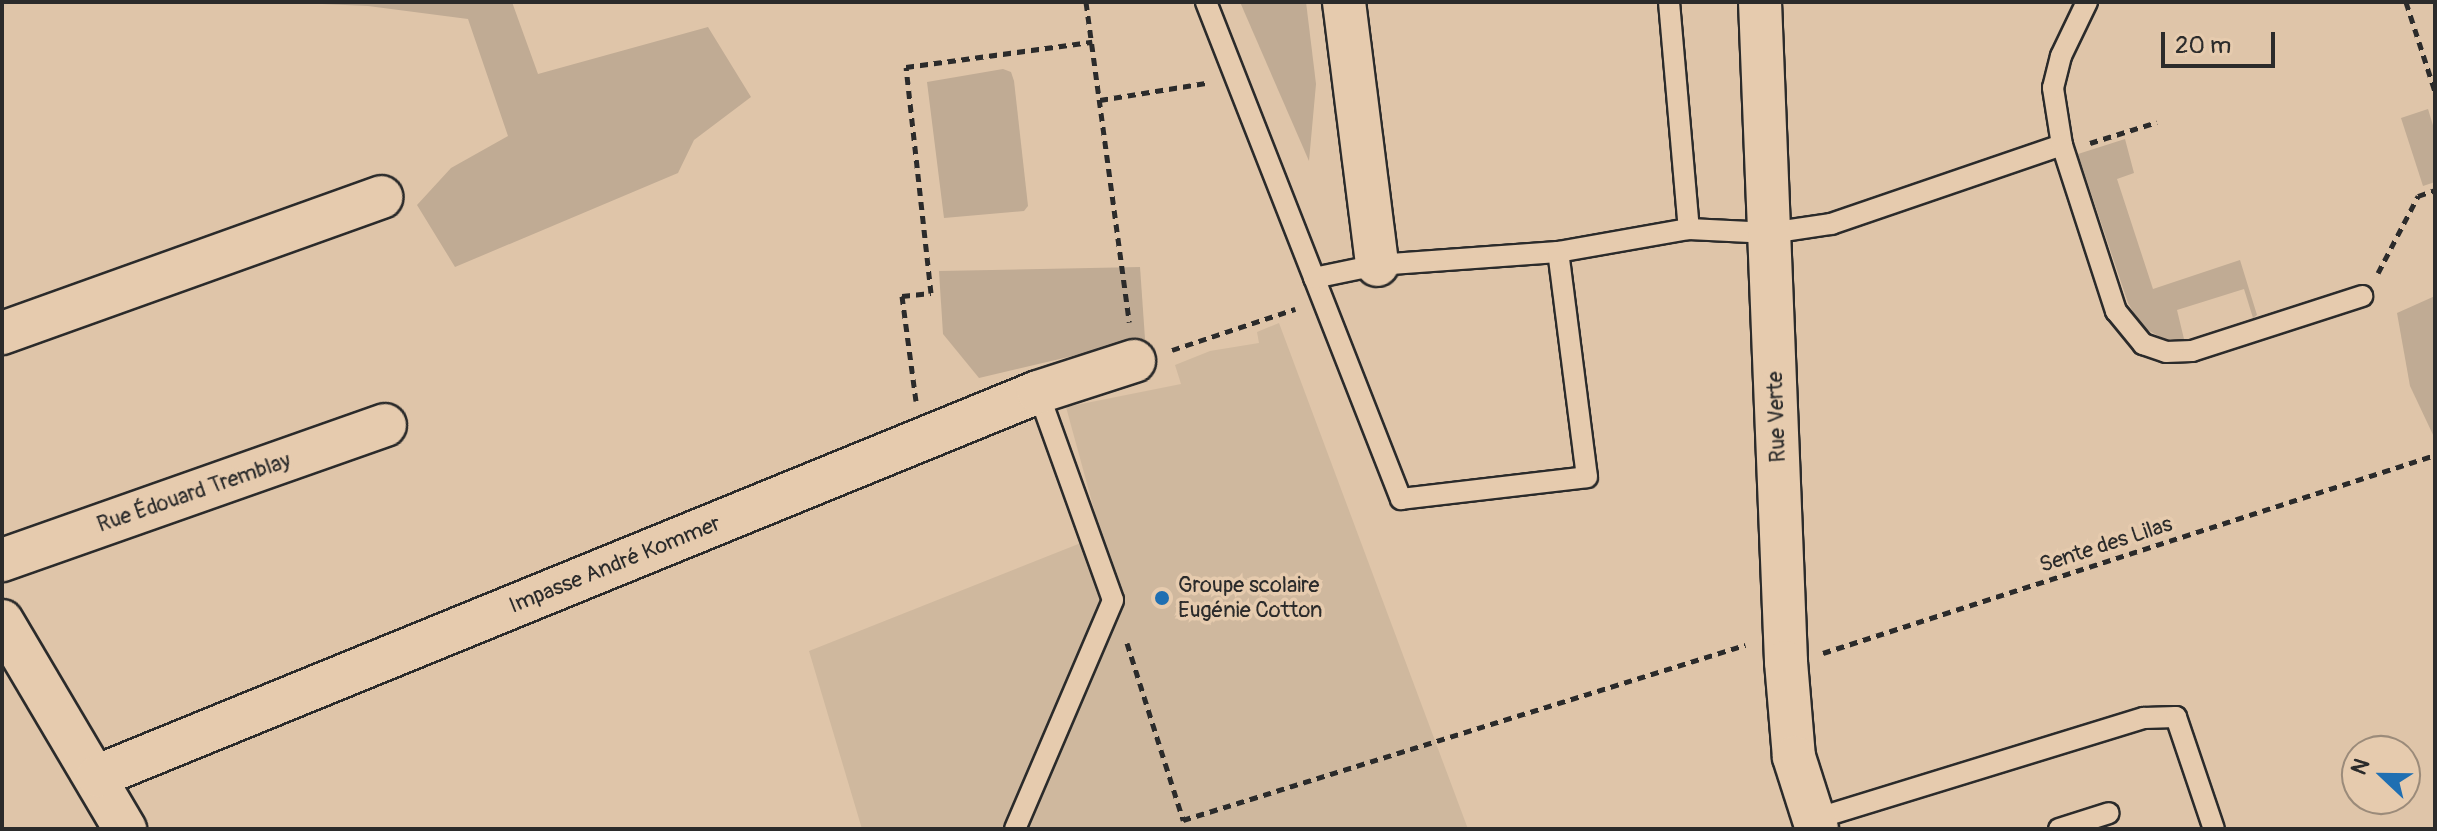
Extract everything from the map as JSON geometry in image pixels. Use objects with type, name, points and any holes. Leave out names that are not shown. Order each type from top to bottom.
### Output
[{"type":"street","points":[[1344,2],[1377,265]]},
{"type":"street","name":"Rue Verte","points":[[1760,2],[1786,647],[1794,757],[1816,824]]},
{"type":"street","points":[[2,333],[381,197]]},
{"type":"street","name":"Impasse André Kommer","points":[[98,776],[1038,392],[1134,361]]},
{"type":"street","name":"Rue Édouard Tremblay","points":[[2,560],[385,425]]},
{"type":"street","points":[[2,621],[98,776],[125,829]]},
{"type":"lane","points":[[1206,2],[1314,278],[1320,301],[1401,499],[1587,477],[1558,252]]},
{"type":"lane","points":[[1669,2],[1689,229]]},
{"type":"lane","points":[[2087,2],[2061,56],[2053,88],[2062,145],[2116,311],[2143,344],[2166,352],[2192,351],[2362,296]]},
{"type":"lane","points":[[1314,278],[1377,265],[1558,252],[1689,229],[1770,233],[1831,224],[2062,145]]},
{"type":"lane","points":[[1015,829],[1113,600],[1038,392]]},
{"type":"lane","points":[[1816,824],[2144,718],[2176,717],[2214,829]]},
{"type":"lane","points":[[2059,829],[2109,813]]},
{"type":"path","points":[[1086,2],[1134,361],[1320,301]]},
{"type":"path","points":[[2406,2],[2435,91]]},
{"type":"path","points":[[916,405],[902,296],[931,293],[906,67],[1092,42]]},
{"type":"path","points":[[1100,100],[1189,87]]},
{"type":"path","points":[[2062,145],[2077,147],[2157,122]]},
{"type":"path","points":[[2362,296],[2418,196],[2435,190]]},
{"type":"path","name":"Sente des Lilas","points":[[1113,600],[1183,820],[1786,647],[2435,455]]},
{"type":"shaded area","points":[[276,2],[512,2],[538,74],[708,27],[751,97],[694,140],[678,173],[455,267],[417,205],[451,168],[508,136],[468,19],[368,6]]},
{"type":"shaded area","points":[[1240,2],[1306,2],[1316,84],[1309,161]]},
{"type":"shaded area","points":[[1003,69],[1011,72],[1014,81],[1028,206],[1024,211],[944,218],[927,82]]},
{"type":"shaded area","points":[[2428,109],[2435,132],[2435,182],[2423,186],[2401,118]]},
{"type":"shaded area","points":[[2125,139],[2134,173],[2117,179],[2153,289],[2240,260],[2257,315],[2253,318],[2244,289],[2177,310],[2184,339],[2164,339],[2142,327],[2128,303],[2078,154]]},
{"type":"shaded area","points":[[1140,267],[1145,339],[979,378],[943,334],[939,271]]},
{"type":"shaded area","points":[[2435,296],[2435,439],[2410,386],[2397,313]]},
{"type":"shaded area","name":"Groupe scolaire Eugénie Cotton","points":[[1279,323],[1468,829],[862,829],[809,651],[1101,535],[1066,407],[1181,384],[1175,365],[1210,351],[1259,343],[1257,332]]},
{"type":"place","name":"Groupe scolaire Eugénie Cotton","points":[[1162,598]]}]
